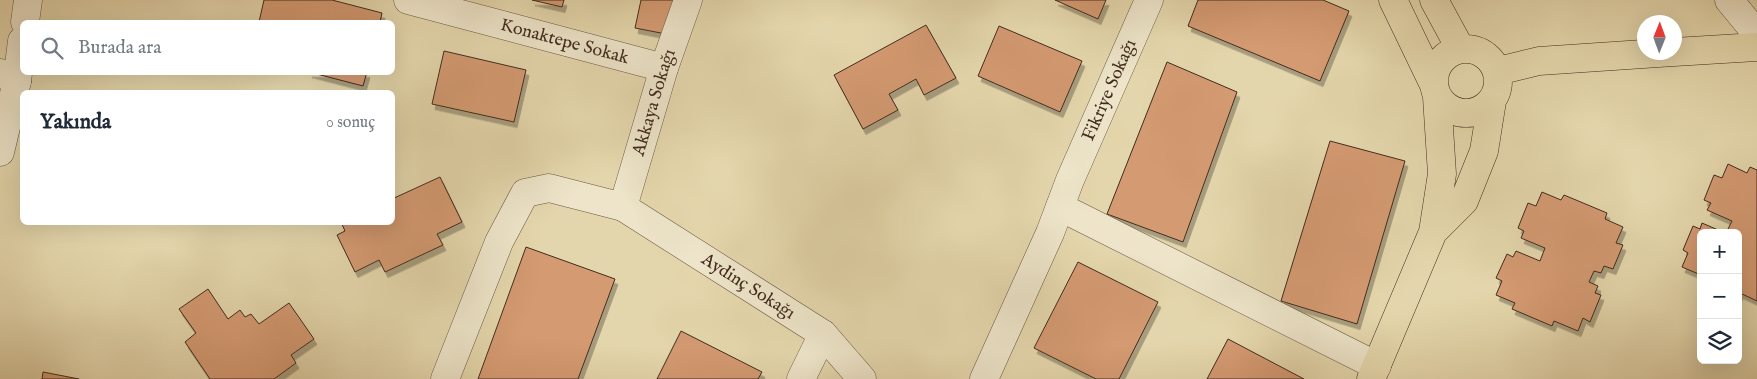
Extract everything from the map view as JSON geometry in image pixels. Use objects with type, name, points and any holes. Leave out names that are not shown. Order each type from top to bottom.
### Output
[{"type":"main road","points":[[1393,0],[1435,90],[1448,109],[1464,114],[1479,111],[1492,101]]},
{"type":"main road","points":[[1434,0],[1460,48]]},
{"type":"main road","points":[[1682,52],[1757,47]]},
{"type":"main road","points":[[1374,372],[1434,232],[1442,174],[1435,90],[1436,67],[1446,54],[1460,48],[1476,50],[1490,58],[1498,71],[1498,87],[1492,101],[1484,151],[1464,202],[1434,232]]},
{"type":"main road","points":[[1498,71],[1538,61],[1637,54]]},
{"type":"street","points":[[25,20],[28,0]]},
{"type":"street","name":"Konaktepe Sokak","points":[[408,0],[664,68]]},
{"type":"street","name":"Akkaya Sokağı","points":[[623,207],[664,68],[688,0]]},
{"type":"street","name":"Fikriye Sokağı","points":[[984,379],[1149,0]]},
{"type":"street","points":[[1729,0],[1757,34]]},
{"type":"street","points":[[0,152],[8,77],[20,46]]},
{"type":"street","name":"Aydinç Sokağı","points":[[445,379],[499,242],[525,192],[550,188],[623,207],[824,334],[862,379]]},
{"type":"street","points":[[1060,207],[1374,372]]},
{"type":"street","points":[[801,379],[824,334]]},
{"type":"building","points":[[264,0],[332,0],[382,13],[380,20],[259,20]]},
{"type":"building","points":[[532,0],[564,0],[562,7]]},
{"type":"building","points":[[641,0],[674,0],[666,34],[635,28]]},
{"type":"building","points":[[1055,0],[1106,0],[1098,19]]},
{"type":"building","points":[[1198,0],[1323,0],[1349,11],[1320,81],[1188,26]]},
{"type":"building","points":[[926,25],[956,78],[924,95],[916,79],[889,94],[898,110],[863,129],[834,75]]},
{"type":"building","points":[[999,26],[1082,61],[1060,112],[978,76]]},
{"type":"building","points":[[444,51],[526,70],[514,122],[432,104]]},
{"type":"building","points":[[1167,62],[1237,92],[1183,242],[1107,214]]},
{"type":"building","points":[[321,75],[366,75],[363,86]]},
{"type":"building","points":[[1330,141],[1405,161],[1357,324],[1281,301]]},
{"type":"building","points":[[1728,164],[1747,173],[1750,167],[1757,170],[1757,301],[1742,294],[1742,229],[1728,229],[1732,221],[1707,210],[1711,203],[1704,200],[1714,175],[1722,178]]},
{"type":"building","points":[[440,177],[462,222],[437,234],[443,245],[385,272],[379,260],[355,272],[337,235],[345,231],[342,225],[395,225],[395,198]]},
{"type":"building","points":[[1542,192],[1561,200],[1564,195],[1607,213],[1605,219],[1623,227],[1616,243],[1623,245],[1613,269],[1604,266],[1601,273],[1594,271],[1589,282],[1598,286],[1595,293],[1601,295],[1590,322],[1583,318],[1578,331],[1554,321],[1552,326],[1512,309],[1515,303],[1496,295],[1502,281],[1496,278],[1507,254],[1513,257],[1516,251],[1540,261],[1545,248],[1521,238],[1524,231],[1518,228],[1528,203],[1536,206]]},
{"type":"building","points":[[1702,223],[1716,229],[1700,229]]},
{"type":"building","points":[[1693,226],[1700,229],[1697,229],[1697,273],[1682,267],[1688,253],[1683,250]]},
{"type":"building","points":[[526,247],[615,279],[578,379],[478,379]]},
{"type":"building","points":[[1078,262],[1158,302],[1119,379],[1096,379],[1034,348]]},
{"type":"building","points":[[208,289],[228,319],[240,310],[245,317],[251,314],[259,324],[289,303],[314,339],[291,355],[296,363],[274,379],[210,379],[185,342],[196,333],[179,309]]},
{"type":"building","points":[[681,331],[762,372],[758,379],[657,379]]},
{"type":"building","points":[[1228,339],[1304,379],[1207,379]]},
{"type":"building","points":[[43,372],[79,379],[42,379]]}]
